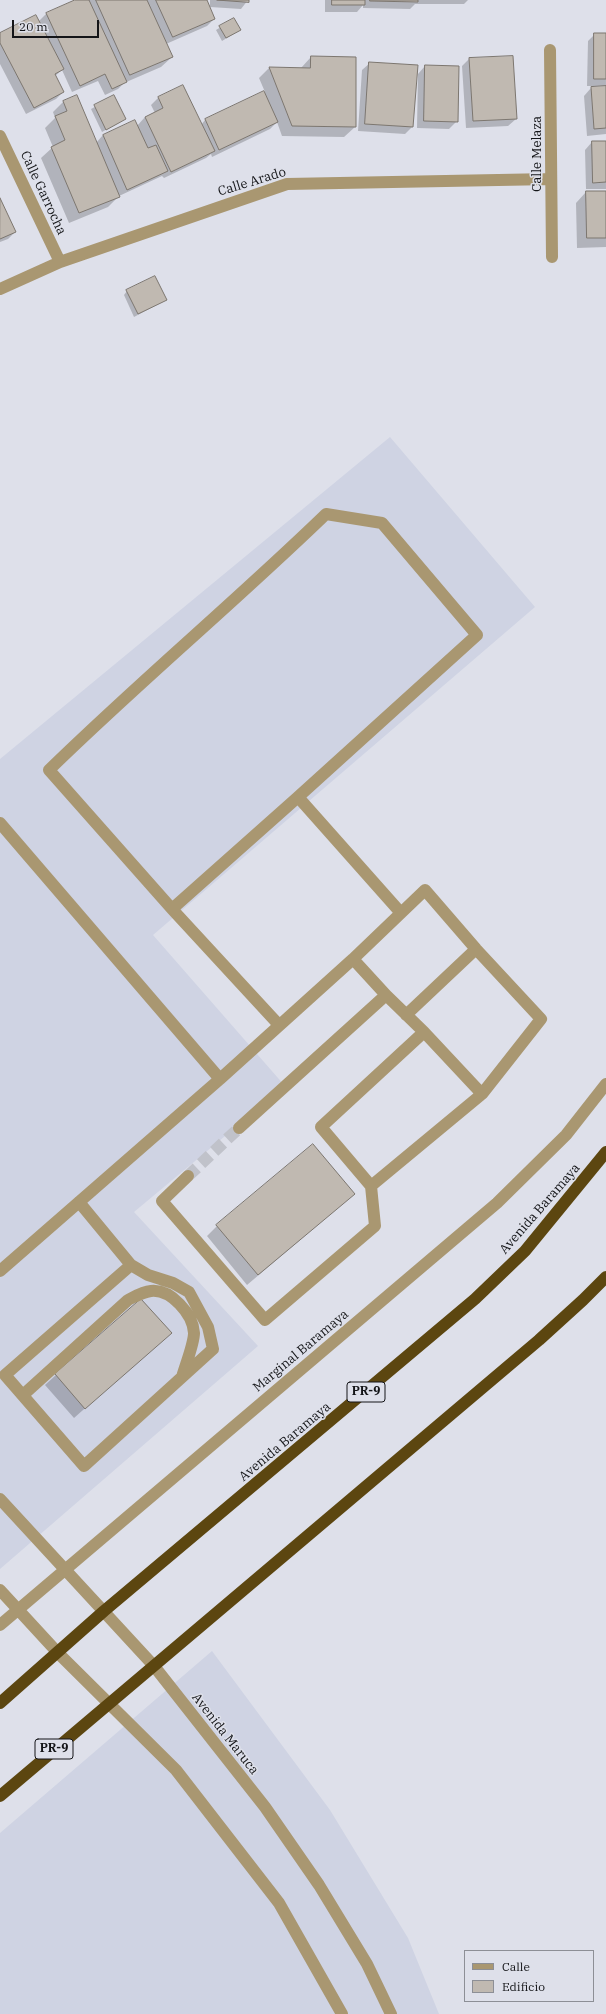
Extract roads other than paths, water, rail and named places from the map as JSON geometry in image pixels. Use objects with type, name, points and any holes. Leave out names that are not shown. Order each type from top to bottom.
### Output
[{"type":"highway","name":"Avenida Baramaya","points":[[0,1703],[104,1611],[475,1299],[525,1251],[606,1152]]},
{"type":"highway","name":"PR-9","points":[[0,1796],[539,1340],[606,1277]]},
{"type":"street","name":"Calle Melaza","points":[[550,50],[552,257]]},
{"type":"street","name":"Calle Garrocha","points":[[0,136],[60,262]]},
{"type":"street","name":"Calle Arado","points":[[0,288],[60,262],[287,184],[551,179]]},
{"type":"street","points":[[172,909],[476,635],[382,523],[326,514],[108,712],[49,770],[172,909],[279,1025]]},
{"type":"street","points":[[298,797],[401,913]]},
{"type":"street","points":[[0,823],[220,1079]]},
{"type":"street","points":[[0,1271],[220,1079],[354,958],[425,890],[476,949],[541,1019],[482,1094],[371,1186]]},
{"type":"street","points":[[406,1015],[476,949]]},
{"type":"street","points":[[354,958],[386,995],[424,1032],[482,1094]]},
{"type":"street","points":[[239,1128],[386,995]]},
{"type":"street","points":[[188,1176],[162,1201],[265,1320],[375,1226],[371,1186],[321,1127],[424,1032]]},
{"type":"street","name":"Marginal Baramaya","points":[[0,1625],[497,1203],[566,1135],[606,1084]]},
{"type":"street","points":[[79,1202],[131,1265],[148,1275],[172,1283],[189,1292],[208,1327],[213,1350],[84,1466],[5,1375],[131,1265]]},
{"type":"street","points":[[23,1395],[128,1300],[138,1294],[152,1291],[168,1296],[180,1305],[191,1319],[194,1333],[182,1377]]},
{"type":"street","name":"Avenida Maruca","points":[[0,1499],[154,1666],[265,1807],[319,1885],[367,1964],[391,2014]]},
{"type":"street","points":[[0,1590],[58,1653],[176,1770],[279,1903],[342,2014]]},
{"type":"tunnel","points":[[188,1176],[239,1128]]}]
